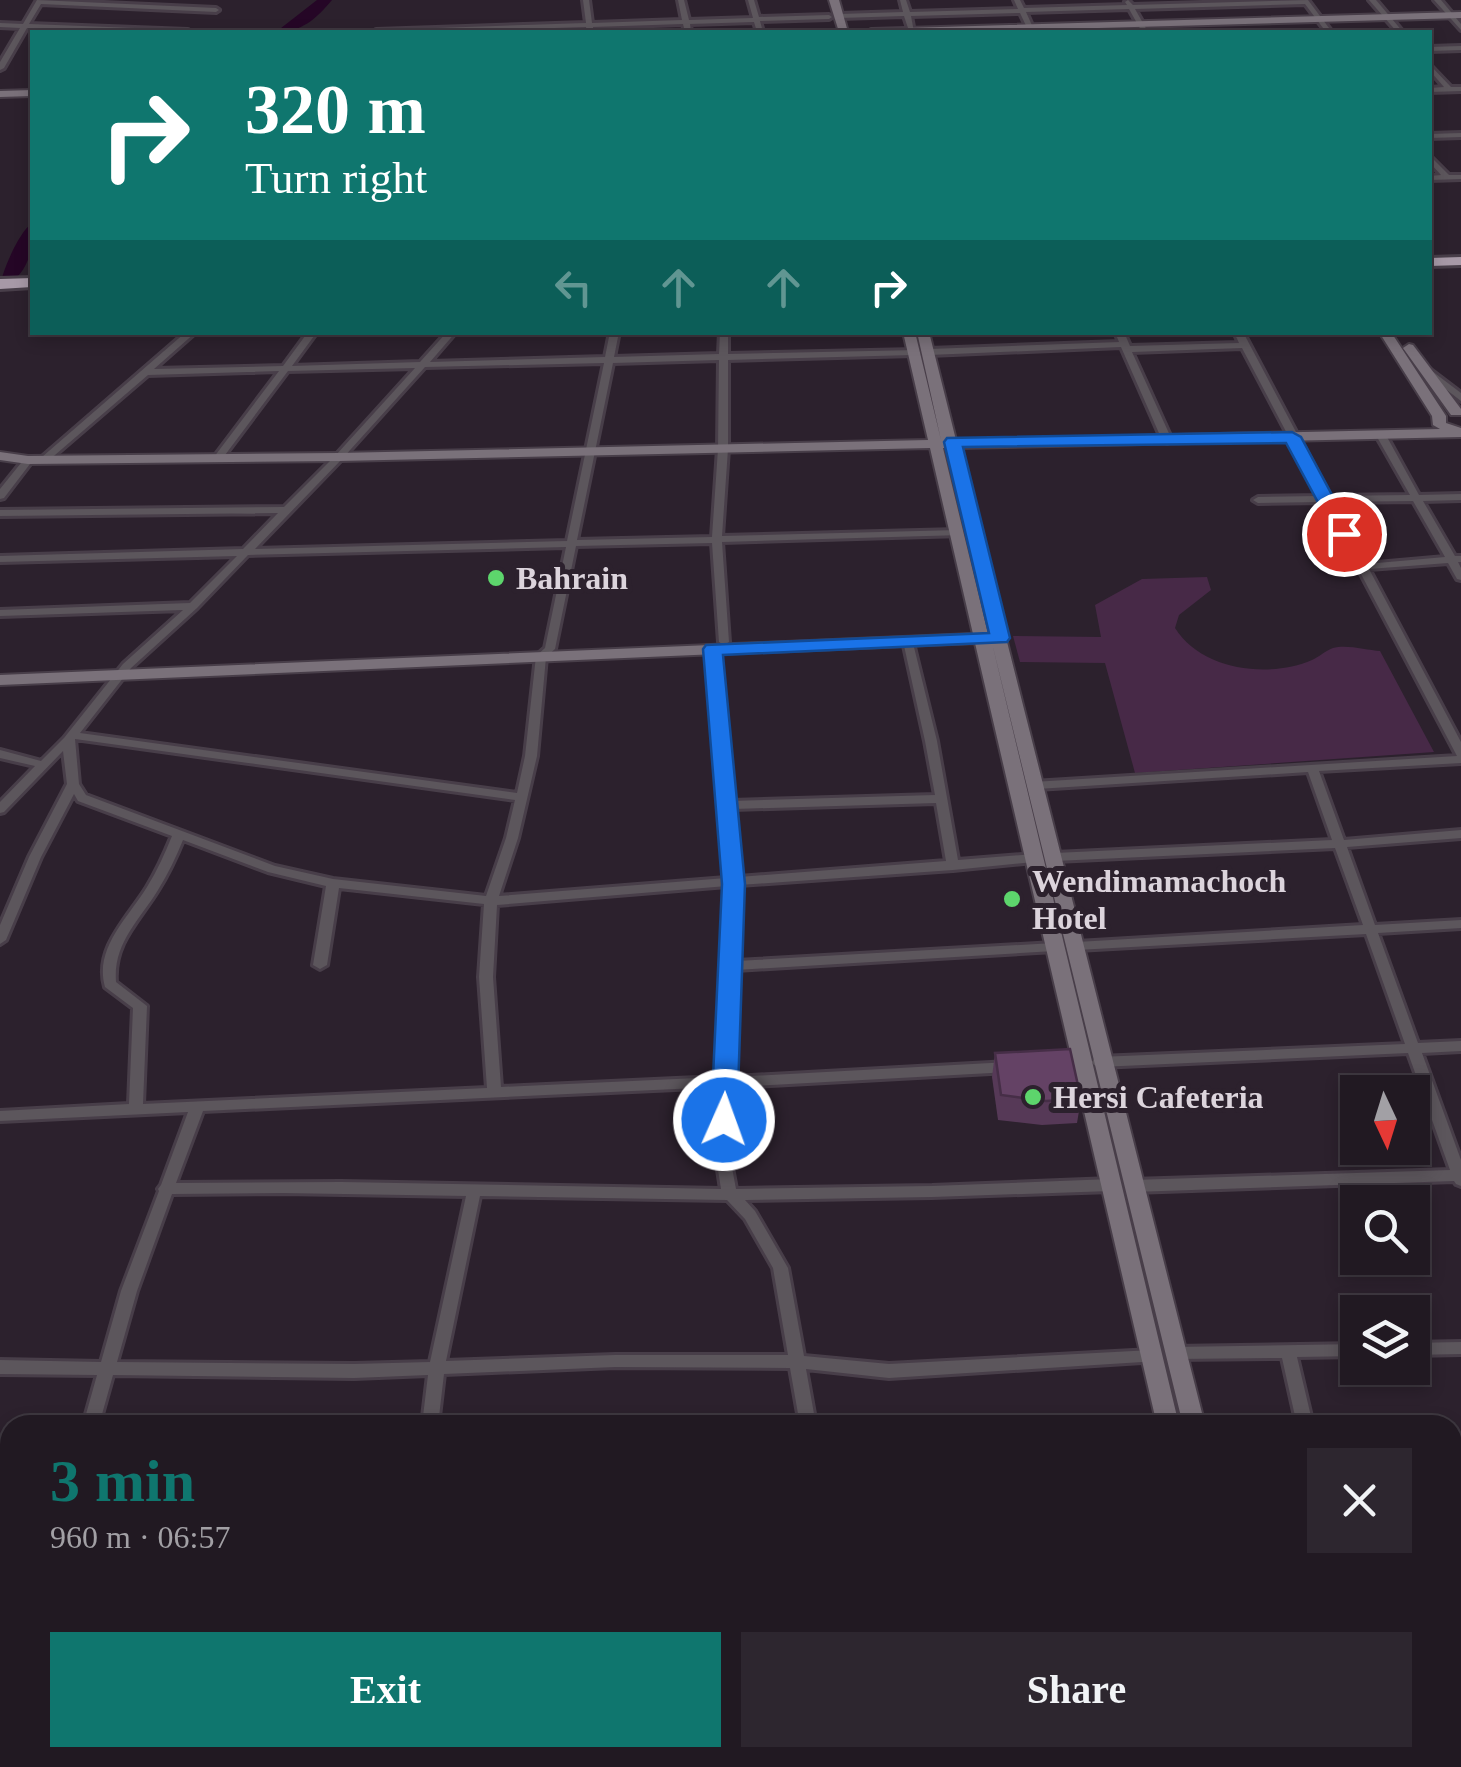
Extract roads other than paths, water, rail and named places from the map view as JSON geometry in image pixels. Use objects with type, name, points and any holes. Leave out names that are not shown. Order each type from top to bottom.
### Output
[{"type":"highway","points":[[1432,266],[1461,265]]},
{"type":"highway","points":[[0,288],[30,287]]},
{"type":"main road","points":[[824,0],[843,30]]},
{"type":"main road","points":[[833,30],[834,0]]},
{"type":"main road","points":[[1031,30],[1461,14]]},
{"type":"main road","points":[[0,97],[30,96]]},
{"type":"main road","points":[[911,335],[922,352]]},
{"type":"main road","points":[[923,335],[922,352],[990,635],[1034,858],[1166,1415]]},
{"type":"main road","points":[[1388,335],[1444,428],[1461,433]]},
{"type":"main road","points":[[1399,436],[1459,407],[1421,366],[1401,335]]},
{"type":"main road","points":[[0,456],[28,460],[338,457],[1461,433]]},
{"type":"main road","points":[[944,442],[958,533],[1038,785],[1191,1415]]},
{"type":"main road","points":[[719,645],[990,635]]},
{"type":"main road","points":[[0,680],[124,670],[990,635]]},
{"type":"main road","points":[[0,670],[124,670]]},
{"type":"street","points":[[586,0],[590,29]]},
{"type":"street","points":[[680,0],[688,30]]},
{"type":"street","points":[[751,0],[760,30]]},
{"type":"street","points":[[903,0],[916,30]]},
{"type":"street","points":[[1017,0],[1031,30]]},
{"type":"street","points":[[1372,0],[1398,30]]},
{"type":"street","points":[[1437,0],[1461,28]]},
{"type":"street","points":[[0,68],[39,1],[216,10]]},
{"type":"street","points":[[494,30],[1129,4],[1306,1],[1328,30]]},
{"type":"street","points":[[1129,4],[1142,28]]},
{"type":"street","points":[[1222,22],[1228,30]]},
{"type":"street","points":[[0,25],[148,30]]},
{"type":"street","points":[[1432,49],[1461,48]]},
{"type":"street","points":[[1432,70],[1448,89]]},
{"type":"street","points":[[1432,90],[1461,89]]},
{"type":"street","points":[[1432,136],[1461,135]]},
{"type":"street","points":[[1432,160],[1447,178]]},
{"type":"street","points":[[1432,178],[1461,177]]},
{"type":"street","points":[[45,459],[189,335]]},
{"type":"street","points":[[219,456],[311,335]]},
{"type":"street","points":[[0,809],[70,738],[124,670],[287,510],[449,335]]},
{"type":"street","points":[[494,1091],[486,977],[490,902],[522,797],[546,652],[574,546],[614,335]]},
{"type":"street","points":[[724,335],[723,449],[716,541],[733,884],[723,1157],[729,1193],[750,1215],[780,1268],[807,1415]]},
{"type":"street","points":[[1120,335],[1167,440]]},
{"type":"street","points":[[1038,785],[1461,756],[1240,335]]},
{"type":"street","points":[[148,372],[1245,345]]},
{"type":"street","points":[[1382,437],[1415,498],[1456,559],[1461,576]]},
{"type":"street","points":[[0,496],[28,460]]},
{"type":"street","points":[[1258,500],[1461,497]]},
{"type":"street","points":[[0,513],[287,510]]},
{"type":"street","points":[[0,559],[958,533]]},
{"type":"street","points":[[1361,566],[1456,559]]},
{"type":"street","points":[[0,612],[193,606]]},
{"type":"street","points":[[908,640],[953,866]]},
{"type":"street","points":[[70,738],[522,797]]},
{"type":"street","points":[[70,738],[73,784],[82,798],[272,868],[333,883],[490,902],[1034,858]]},
{"type":"street","points":[[0,754],[44,765]]},
{"type":"street","points":[[1133,1186],[1460,1177],[1312,768]]},
{"type":"street","points":[[0,940],[35,857],[73,784]]},
{"type":"street","points":[[728,805],[941,799]]},
{"type":"street","points":[[1055,857],[1340,844],[1461,834]]},
{"type":"street","points":[[136,1108],[140,1006],[110,984],[108,968],[121,928],[167,866],[178,836]]},
{"type":"street","points":[[320,965],[333,883]]},
{"type":"street","points":[[1076,946],[1461,924]]},
{"type":"street","points":[[731,966],[1054,946]]},
{"type":"street","points":[[1062,1064],[1461,1046]]},
{"type":"street","points":[[0,1116],[494,1091],[725,1084],[1022,1066]]},
{"type":"street","points":[[94,1415],[128,1291],[198,1105]]},
{"type":"street","points":[[166,1190],[252,1186],[729,1193],[974,1191],[1111,1185]]},
{"type":"street","points":[[431,1415],[437,1368],[474,1192]]},
{"type":"street","points":[[1430,1349],[1461,1348]]},
{"type":"street","points":[[1174,1353],[1340,1350]]},
{"type":"street","points":[[1288,1351],[1303,1415]]},
{"type":"street","points":[[0,1367],[106,1371],[800,1362],[889,1371],[1152,1356]]},
{"type":"waterway","points":[[287,30],[325,0]]},
{"type":"waterway","points":[[0,282],[21,259],[30,235]]},
{"type":"place","name":"Bahrain","points":[[496,578]]},
{"type":"place","name":"Wendimamachoch Hotel","points":[[1012,899]]},
{"type":"place","name":"Hersi Cafeteria","points":[[1033,1097]]}]
